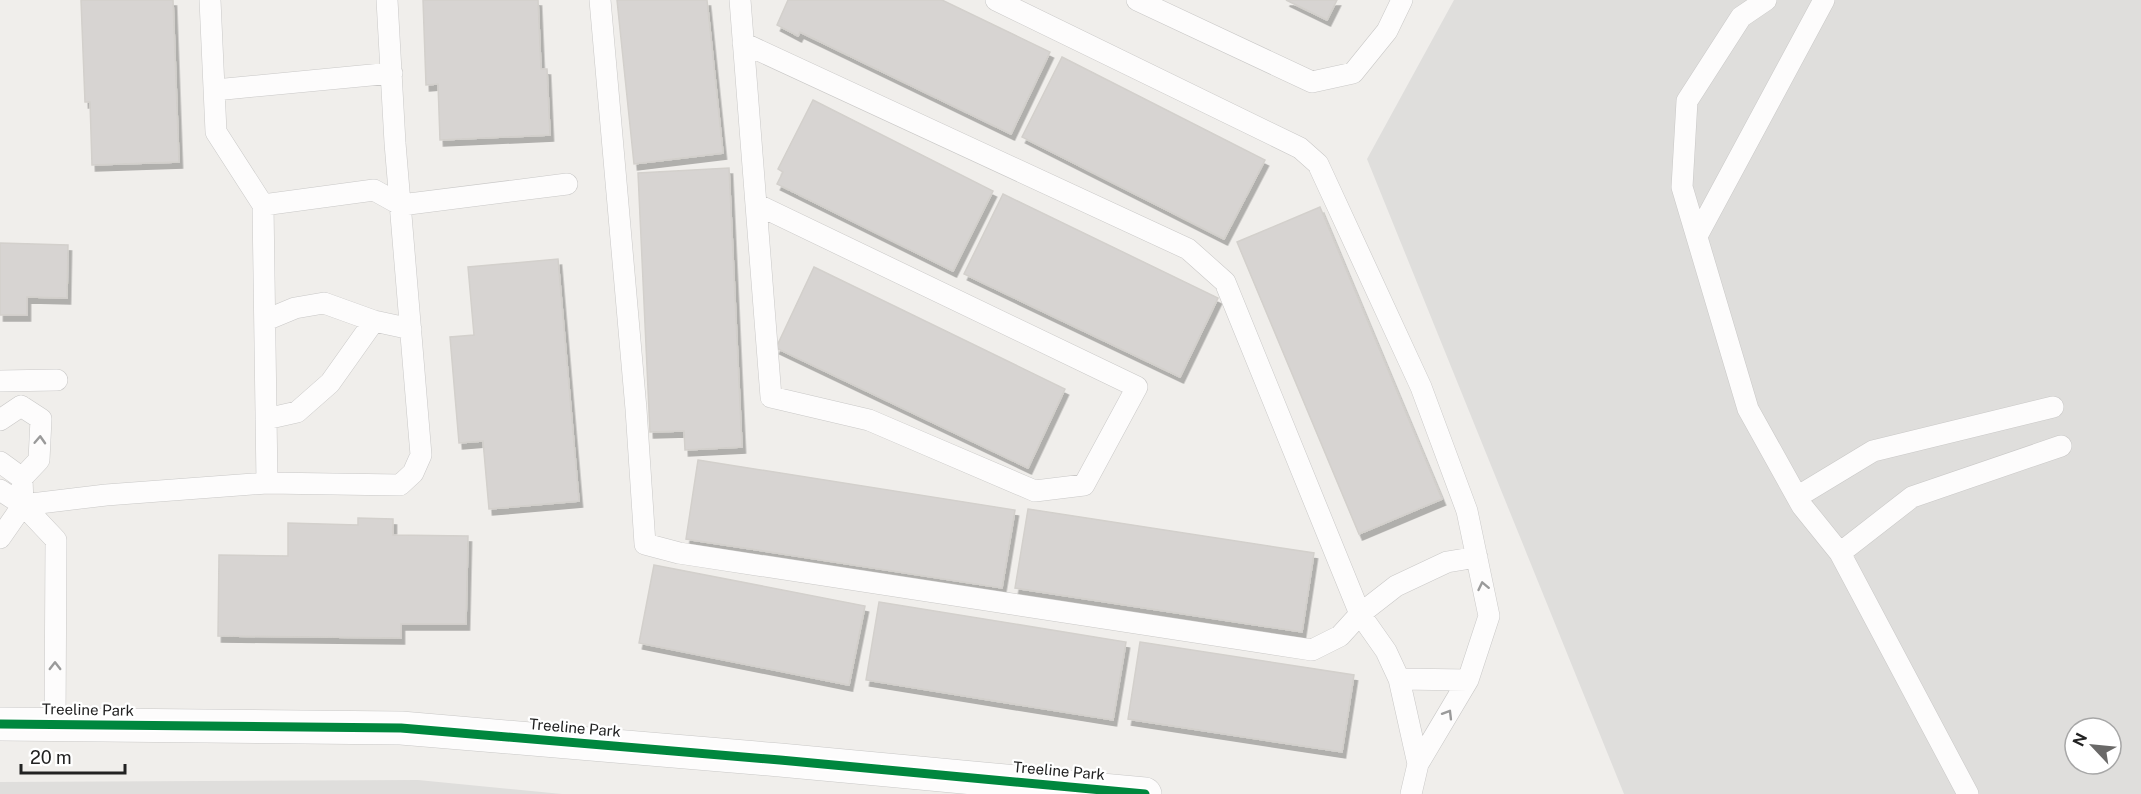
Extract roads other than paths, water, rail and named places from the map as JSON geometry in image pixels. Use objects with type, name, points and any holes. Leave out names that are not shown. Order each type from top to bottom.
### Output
[{"type":"street","name":"Treeline Park","points":[[0,724],[401,728],[1145,794]]},
{"type":"lane","points":[[210,0],[216,132],[263,205],[267,483]]},
{"type":"lane","points":[[23,505],[106,495],[267,483],[400,485],[413,472],[422,455],[400,205],[387,0]]},
{"type":"lane","points":[[600,0],[636,409],[645,544],[679,553],[1312,650],[1340,636],[1360,614],[1396,586],[1447,562],[1477,557]]},
{"type":"lane","points":[[740,0],[771,397],[869,420],[1035,491],[1084,485],[1137,387],[756,204]]},
{"type":"lane","points":[[996,0],[1300,148],[1318,164],[1420,387],[1467,511],[1490,616],[1468,680],[1418,764],[1411,794]]},
{"type":"lane","points":[[1137,0],[1312,82],[1353,73],[1387,31],[1402,0]]},
{"type":"lane","points":[[1766,0],[1741,17],[1687,101],[1682,187],[1748,409],[1802,506],[1840,553],[1968,794]]},
{"type":"lane","points":[[1697,236],[1824,0]]},
{"type":"lane","points":[[743,43],[1188,249],[1225,282],[1360,614],[1386,651],[1399,679],[1418,764]]},
{"type":"lane","points":[[215,90],[392,73]]},
{"type":"lane","points":[[263,205],[374,190],[400,205],[567,184]]},
{"type":"lane","points":[[266,320],[295,308],[324,303],[374,321],[411,329]]},
{"type":"lane","points":[[266,419],[297,412],[330,382],[374,321]]},
{"type":"lane","points":[[0,381],[57,380]]},
{"type":"lane","points":[[21,406],[22,381]]},
{"type":"lane","points":[[0,420],[21,406]]},
{"type":"lane","points":[[0,538],[23,505],[22,478],[39,460],[41,419],[21,406]]},
{"type":"lane","points":[[1797,497],[1873,451],[2053,407]]},
{"type":"lane","points":[[1840,553],[1912,497],[2061,446]]},
{"type":"lane","points":[[0,462],[22,478]]},
{"type":"lane","points":[[0,490],[23,505],[56,540],[55,725]]},
{"type":"lane","points":[[1399,679],[1468,680]]}]
